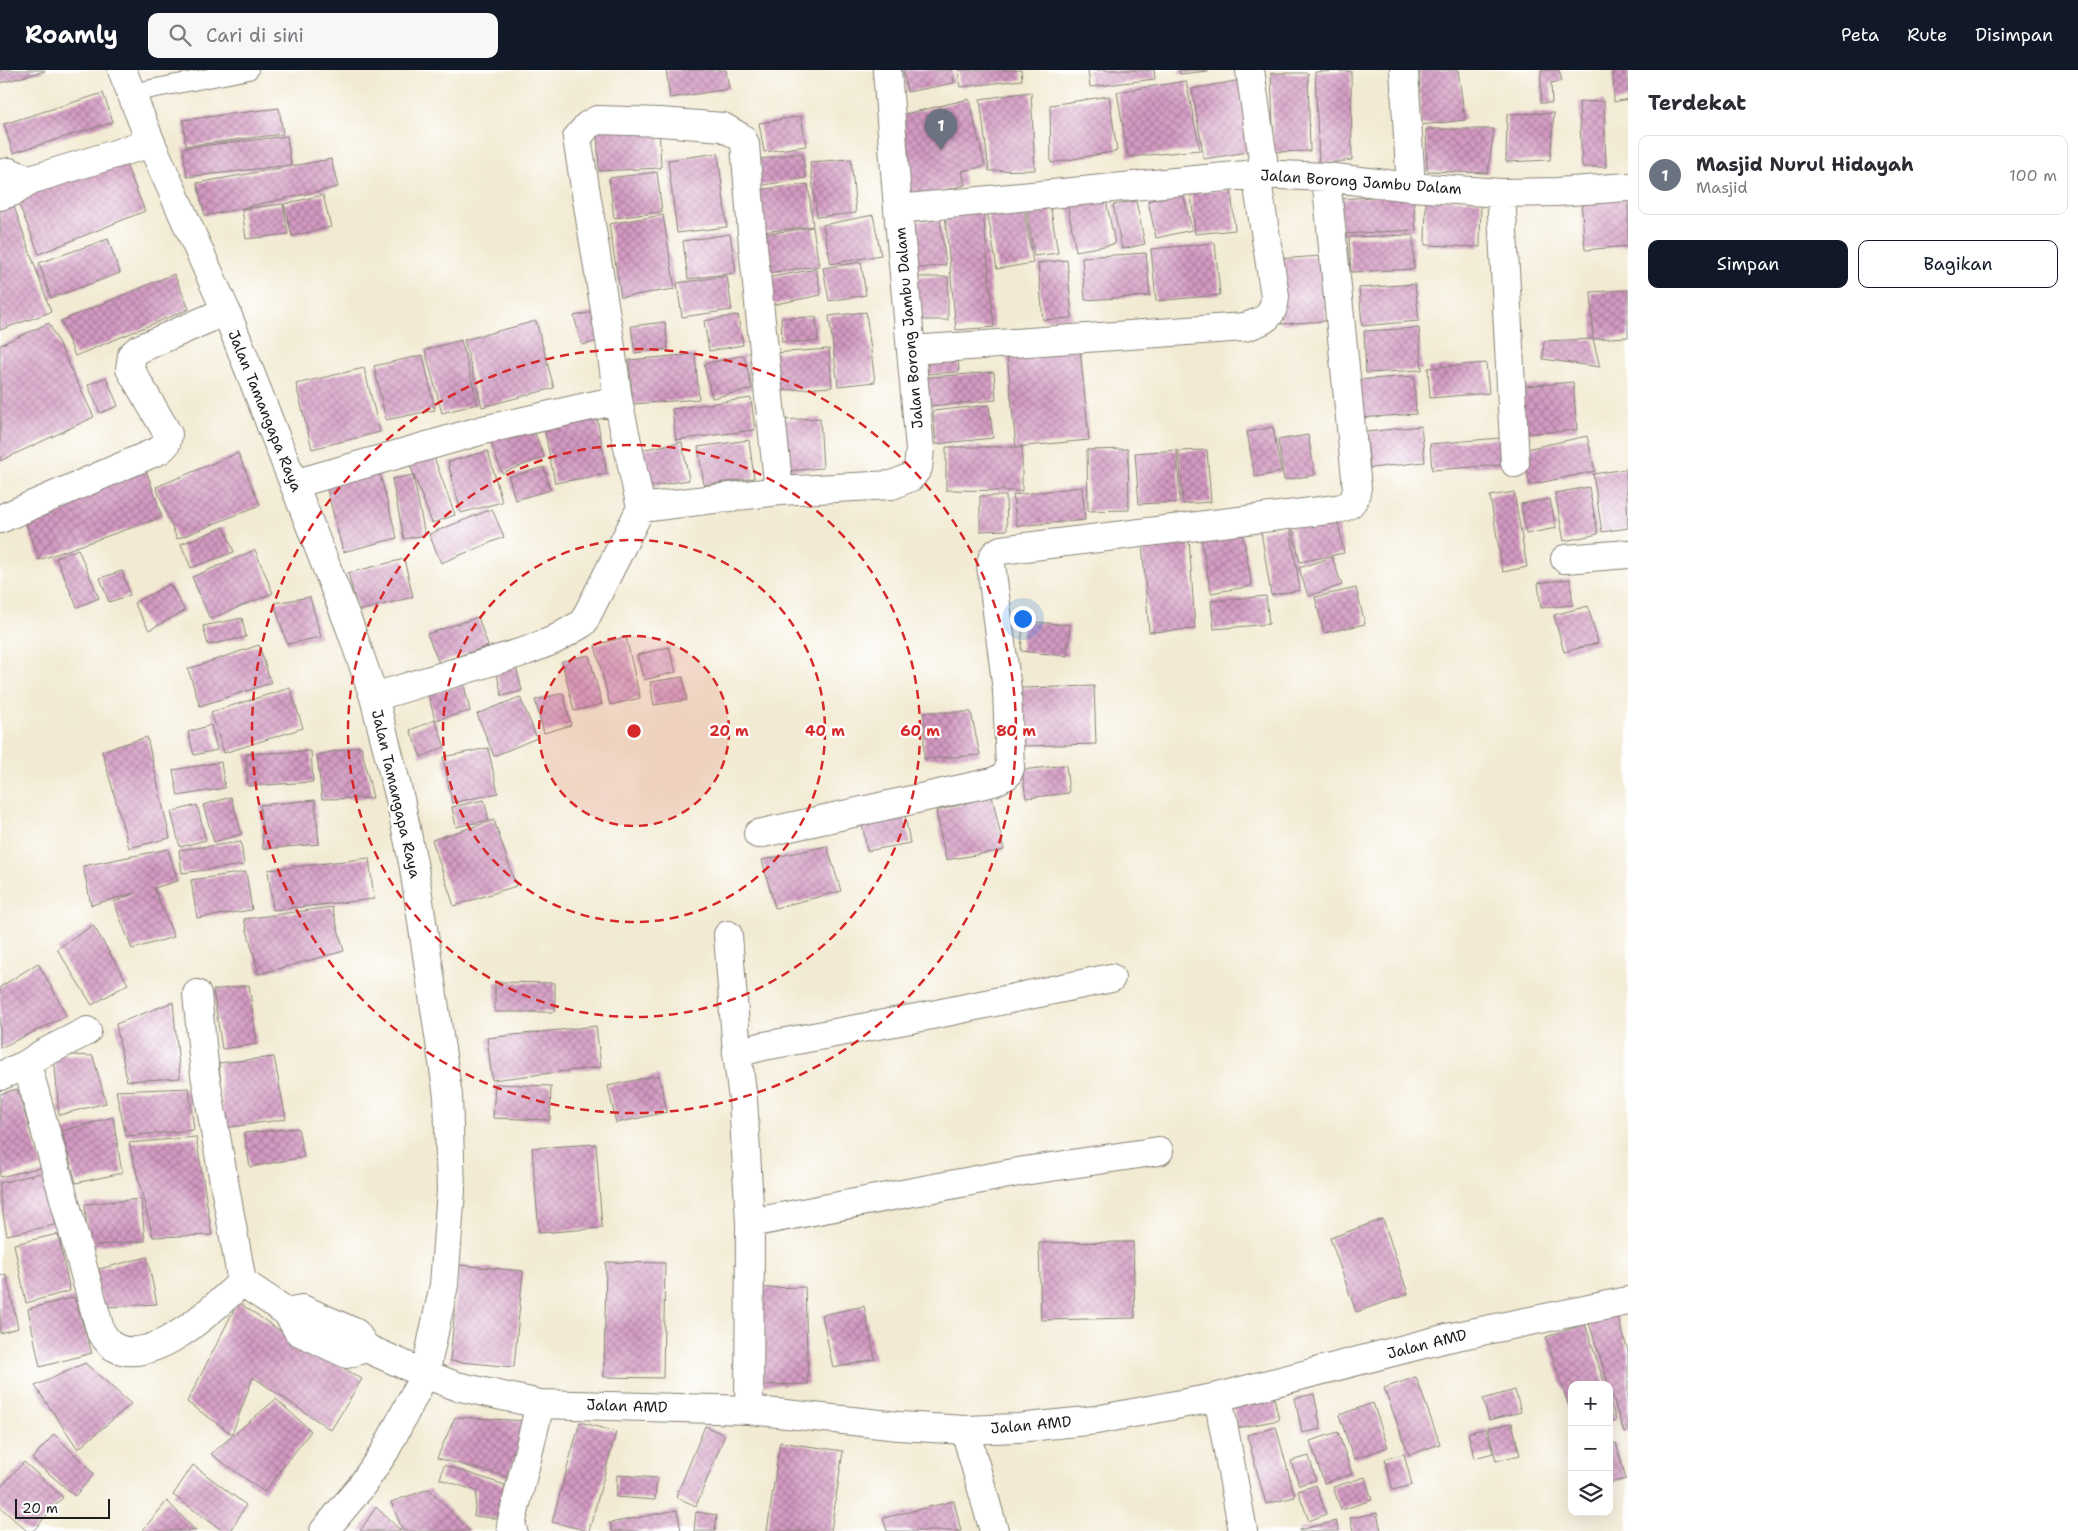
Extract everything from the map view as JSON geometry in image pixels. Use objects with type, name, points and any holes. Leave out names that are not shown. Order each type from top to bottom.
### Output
[{"type":"street","points":[[887,70],[898,209]]},
{"type":"street","points":[[911,350],[1246,327],[1268,317],[1274,308],[1275,296],[1250,70]]},
{"type":"street","points":[[1404,70],[1411,187]]},
{"type":"street","name":"Jalan Tamangapa Raya","points":[[127,82],[226,312],[350,627],[374,697],[400,799],[414,868],[448,1096],[451,1190],[444,1285],[425,1374],[385,1451],[360,1488],[324,1531]]},
{"type":"street","points":[[374,697],[526,651],[554,640],[582,623],[641,508],[618,400],[577,138],[588,125],[598,120],[670,122],[723,127],[735,132],[742,138],[745,144],[753,246],[779,491]]},
{"type":"street","points":[[0,196],[15,191],[30,180],[152,143]]},
{"type":"street","points":[[0,174],[9,172],[30,180]]},
{"type":"street","name":"Jalan Borong Jambu Dalam","points":[[641,508],[779,491],[875,487],[892,485],[911,477],[918,468],[920,449],[898,209],[1261,173],[1501,193],[1628,188]]},
{"type":"street","points":[[758,834],[993,782],[1007,775],[1010,768],[1007,690],[991,565],[992,558],[996,552],[1346,508],[1352,504],[1356,488],[1326,177]]},
{"type":"street","points":[[1501,193],[1515,463]]},
{"type":"street","points":[[0,519],[160,450],[166,444],[168,434],[130,369],[132,355],[138,349],[226,312]]},
{"type":"street","points":[[294,484],[483,430],[618,400]]},
{"type":"street","points":[[1565,559],[1628,554]]},
{"type":"street","points":[[728,935],[737,1053],[743,1098],[750,1223],[749,1410]]},
{"type":"street","points":[[737,1053],[764,1046],[927,1016],[1111,978]]},
{"type":"street","points":[[27,1064],[101,1333],[114,1347],[138,1352],[172,1340],[220,1303],[242,1282],[205,1074],[197,994]]},
{"type":"street","points":[[0,1076],[87,1032]]},
{"type":"street","points":[[750,1223],[1024,1171],[1159,1151]]},
{"type":"street","name":"Jalan AMD","points":[[242,1282],[288,1312],[302,1309],[356,1333],[366,1348],[425,1374],[456,1386],[540,1404],[749,1410],[899,1426],[966,1430],[1018,1428],[1096,1420],[1218,1397],[1448,1338],[1628,1300]]},
{"type":"street","points":[[1218,1397],[1243,1531]]},
{"type":"street","points":[[513,1531],[510,1525],[540,1404]]},
{"type":"street","points":[[966,1430],[994,1531]]},
{"type":"lane","points":[[127,82],[249,70]]},
{"type":"building","points":[[0,70],[44,70],[45,71],[0,83]]},
{"type":"building","points":[[666,70],[726,70],[729,89],[670,98]]},
{"type":"building","points":[[903,70],[952,70],[954,83],[907,92]]},
{"type":"building","points":[[958,70],[1021,70],[1022,80],[960,87]]},
{"type":"building","points":[[1088,70],[1154,70],[1155,79],[1090,87]]},
{"type":"building","points":[[1179,70],[1208,70],[1208,71],[1180,74]]},
{"type":"building","points":[[1419,70],[1458,70],[1465,120],[1421,125]]},
{"type":"building","points":[[1541,70],[1559,70],[1562,81],[1551,83],[1552,103],[1541,103]]},
{"type":"building","points":[[1613,70],[1628,70],[1628,99],[1614,102]]},
{"type":"building","points":[[1351,71],[1352,160],[1319,164],[1315,72]]},
{"type":"building","points":[[1271,73],[1308,73],[1310,151],[1274,152]]},
{"type":"building","points":[[1246,79],[1254,151],[1204,159],[1192,89]]},
{"type":"building","points":[[1186,81],[1200,150],[1128,157],[1117,92]]},
{"type":"building","points":[[1031,92],[1035,170],[989,171],[980,99]]},
{"type":"building","points":[[103,93],[113,122],[13,153],[4,124]]},
{"type":"building","points":[[1109,96],[1117,151],[1051,163],[1050,105]]},
{"type":"building","points":[[969,99],[985,166],[962,171],[965,185],[913,198],[893,117]]},
{"type":"building","points":[[1604,101],[1606,167],[1582,167],[1579,102]]},
{"type":"building","points":[[279,108],[283,134],[186,146],[183,120]]},
{"type":"building","points":[[1554,113],[1550,160],[1506,162],[1507,114]]},
{"type":"building","points":[[801,116],[806,146],[764,152],[759,123]]},
{"type":"building","points":[[659,125],[661,168],[599,171],[597,129]]},
{"type":"building","points":[[1426,129],[1494,129],[1488,173],[1427,171]]},
{"type":"building","points":[[287,136],[291,165],[187,177],[183,148]]},
{"type":"building","points":[[718,153],[727,227],[677,233],[668,160]]},
{"type":"building","points":[[802,153],[806,178],[758,186],[754,160]]},
{"type":"building","points":[[122,155],[145,211],[39,254],[16,197]]},
{"type":"building","points":[[331,159],[338,187],[205,216],[197,183]]},
{"type":"building","points":[[851,159],[856,213],[817,217],[810,162]]},
{"type":"building","points":[[657,172],[662,212],[614,218],[609,178]]},
{"type":"building","points":[[808,184],[813,226],[755,233],[750,191]]},
{"type":"building","points":[[1231,190],[1235,230],[1195,234],[1191,193]]},
{"type":"building","points":[[1183,193],[1192,230],[1156,238],[1148,201]]},
{"type":"building","points":[[1413,194],[1416,230],[1342,234],[1340,199]]},
{"type":"building","points":[[323,195],[331,227],[292,236],[284,204]]},
{"type":"building","points":[[1105,195],[1115,244],[1076,251],[1067,202]]},
{"type":"building","points":[[1628,195],[1628,246],[1585,250],[1581,199]]},
{"type":"building","points":[[11,198],[51,312],[0,330],[0,202]]},
{"type":"building","points":[[1049,198],[1058,253],[1034,256],[1025,202]]},
{"type":"building","points":[[1426,198],[1481,201],[1480,247],[1425,245]]},
{"type":"building","points":[[1136,201],[1145,244],[1122,249],[1113,205]]},
{"type":"building","points":[[283,204],[288,234],[246,239],[242,209]]},
{"type":"building","points":[[1023,204],[1033,263],[997,269],[987,209]]},
{"type":"building","points":[[983,211],[994,327],[956,330],[945,214]]},
{"type":"building","points":[[663,215],[675,289],[621,297],[609,224]]},
{"type":"building","points":[[873,215],[881,255],[831,264],[823,225]]},
{"type":"building","points":[[940,219],[946,265],[912,269],[907,223]]},
{"type":"building","points":[[813,227],[819,266],[759,274],[754,236]]},
{"type":"building","points":[[730,234],[736,273],[688,279],[683,241]]},
{"type":"building","points":[[1413,235],[1414,269],[1351,272],[1349,237]]},
{"type":"building","points":[[108,239],[120,273],[51,298],[39,263]]},
{"type":"building","points":[[1215,243],[1220,295],[1156,301],[1151,249]]},
{"type":"building","points":[[1146,253],[1150,296],[1085,300],[1082,257]]},
{"type":"building","points":[[1322,256],[1326,321],[1281,324],[1277,259]]},
{"type":"building","points":[[1067,260],[1072,318],[1043,320],[1038,263]]},
{"type":"building","points":[[861,262],[866,295],[829,301],[823,268]]},
{"type":"building","points":[[816,269],[821,295],[766,306],[761,279]]},
{"type":"building","points":[[174,274],[189,309],[75,356],[61,321]]},
{"type":"building","points":[[727,276],[732,310],[682,317],[677,283]]},
{"type":"building","points":[[909,277],[948,277],[948,320],[910,320]]},
{"type":"building","points":[[1415,284],[1419,321],[1362,326],[1359,288]]},
{"type":"building","points":[[1628,290],[1628,337],[1593,339],[1591,292]]},
{"type":"building","points":[[597,311],[604,340],[582,345],[574,316]]},
{"type":"building","points":[[866,312],[875,382],[838,386],[829,316]]},
{"type":"building","points":[[738,315],[743,345],[709,351],[704,321]]},
{"type":"building","points":[[816,317],[818,341],[782,342],[781,318]]},
{"type":"building","points":[[536,321],[554,388],[482,407],[464,340]]},
{"type":"building","points":[[665,322],[668,349],[635,353],[631,326]]},
{"type":"building","points":[[49,323],[94,417],[0,461],[0,345]]},
{"type":"building","points":[[1419,328],[1422,370],[1366,373],[1364,331]]},
{"type":"building","points":[[1593,339],[1600,367],[1543,359],[1544,341]]},
{"type":"building","points":[[461,340],[478,404],[442,413],[425,350]]},
{"type":"building","points":[[829,349],[832,387],[774,391],[772,353]]},
{"type":"building","points":[[1080,349],[1089,440],[1016,447],[1007,356]]},
{"type":"building","points":[[957,351],[959,372],[928,374],[927,354]]},
{"type":"building","points":[[695,354],[699,399],[633,404],[629,360]]},
{"type":"building","points":[[423,355],[435,410],[386,420],[374,366]]},
{"type":"building","points":[[744,355],[752,389],[712,398],[704,364]]},
{"type":"building","points":[[1486,363],[1489,393],[1430,398],[1428,368]]},
{"type":"building","points":[[364,368],[380,432],[312,449],[296,384]]},
{"type":"building","points":[[994,372],[996,400],[920,407],[918,378]]},
{"type":"building","points":[[1414,376],[1416,414],[1358,418],[1355,380]]},
{"type":"building","points":[[106,377],[118,406],[100,413],[88,385]]},
{"type":"building","points":[[1573,382],[1577,430],[1519,434],[1515,387]]},
{"type":"building","points":[[751,398],[755,430],[676,440],[672,409]]},
{"type":"building","points":[[989,405],[993,438],[936,444],[933,411]]},
{"type":"building","points":[[596,412],[607,474],[555,483],[543,422]]},
{"type":"building","points":[[820,418],[823,468],[786,471],[782,420]]},
{"type":"building","points":[[532,425],[544,457],[502,473],[490,440]]},
{"type":"building","points":[[1421,426],[1425,462],[1370,468],[1366,432]]},
{"type":"building","points":[[1273,427],[1281,472],[1255,477],[1247,432]]},
{"type":"building","points":[[1308,435],[1315,475],[1284,480],[1278,440]]},
{"type":"building","points":[[1587,436],[1595,471],[1530,485],[1522,450]]},
{"type":"building","points":[[1500,438],[1502,465],[1432,470],[1430,444]]},
{"type":"building","points":[[749,440],[754,478],[704,485],[698,447]]},
{"type":"building","points":[[682,442],[689,480],[642,488],[635,451]]},
{"type":"building","points":[[946,447],[1022,447],[1022,491],[946,490]]},
{"type":"building","points":[[1128,449],[1129,510],[1088,511],[1087,450]]},
{"type":"building","points":[[1177,450],[1180,502],[1139,504],[1135,453]]},
{"type":"building","points":[[1207,450],[1211,502],[1183,504],[1179,451]]},
{"type":"building","points":[[488,451],[502,502],[461,513],[448,462]]},
{"type":"building","points":[[238,453],[260,505],[177,539],[156,487]]},
{"type":"building","points":[[434,457],[455,515],[432,523],[410,465]]},
{"type":"building","points":[[544,467],[550,490],[515,500],[509,477]]},
{"type":"building","points":[[1626,469],[1628,528],[1602,532],[1593,474]]},
{"type":"building","points":[[146,470],[162,517],[39,560],[22,513]]},
{"type":"building","points":[[379,471],[397,538],[343,552],[326,485]]},
{"type":"building","points":[[413,475],[425,535],[404,539],[392,479]]},
{"type":"building","points":[[1082,487],[1085,520],[1017,526],[1013,495]]},
{"type":"building","points":[[1589,487],[1598,534],[1564,541],[1555,493]]},
{"type":"building","points":[[1514,492],[1527,567],[1503,572],[1490,496]]},
{"type":"building","points":[[980,496],[1006,496],[1007,530],[980,531]]},
{"type":"building","points":[[1550,499],[1556,528],[1526,534],[1521,504]]},
{"type":"building","points":[[492,509],[504,537],[441,563],[429,534]]},
{"type":"building","points":[[1337,517],[1344,553],[1300,562],[1292,527]]},
{"type":"building","points":[[1241,526],[1252,586],[1211,593],[1200,533]]},
{"type":"building","points":[[224,527],[234,552],[191,568],[181,544]]},
{"type":"building","points":[[1290,527],[1300,590],[1271,595],[1261,531]]},
{"type":"building","points":[[1189,538],[1195,629],[1149,632],[1142,541]]},
{"type":"building","points":[[78,549],[99,598],[77,607],[56,558]]},
{"type":"building","points":[[255,550],[273,593],[210,619],[192,577]]},
{"type":"building","points":[[1332,557],[1342,585],[1308,596],[1299,568]]},
{"type":"building","points":[[404,559],[413,597],[358,611],[348,573]]},
{"type":"building","points":[[122,571],[130,595],[109,602],[100,578]]},
{"type":"building","points":[[1570,579],[1573,605],[1541,608],[1538,583]]},
{"type":"building","points":[[170,584],[185,611],[149,630],[134,603]]},
{"type":"building","points":[[1356,588],[1365,624],[1324,633],[1315,597]]},
{"type":"building","points":[[1266,596],[1269,624],[1214,629],[1211,601]]},
{"type":"building","points":[[310,597],[321,637],[287,644],[274,603]]},
{"type":"building","points":[[1588,606],[1598,643],[1564,652],[1554,615]]},
{"type":"building","points":[[478,617],[488,646],[439,663],[427,634]]},
{"type":"building","points":[[242,618],[246,637],[208,645],[203,626]]},
{"type":"building","points":[[1023,621],[1070,625],[1067,656],[1021,651]]},
{"type":"building","points":[[626,637],[640,698],[610,705],[595,645]]},
{"type":"building","points":[[259,645],[271,683],[200,706],[188,669]]},
{"type":"building","points":[[669,647],[676,672],[644,680],[637,655]]},
{"type":"building","points":[[589,655],[602,704],[574,711],[562,661]]},
{"type":"building","points":[[516,666],[522,691],[502,696],[496,670]]},
{"type":"building","points":[[683,677],[687,700],[654,705],[650,682]]},
{"type":"building","points":[[464,685],[470,711],[435,720],[428,694]]},
{"type":"building","points":[[1094,686],[1096,744],[1023,746],[1021,688]]},
{"type":"building","points":[[290,688],[303,728],[224,753],[211,712]]},
{"type":"building","points":[[563,693],[571,725],[544,733],[535,700]]},
{"type":"building","points":[[520,697],[537,738],[494,756],[477,714]]},
{"type":"building","points":[[924,712],[971,712],[980,755],[924,759]]},
{"type":"building","points":[[435,720],[445,747],[421,757],[410,730]]},
{"type":"building","points":[[211,725],[217,750],[194,755],[188,732]]},
{"type":"building","points":[[147,737],[170,838],[129,848],[102,751]]},
{"type":"building","points":[[361,746],[373,798],[322,799],[317,755]]},
{"type":"building","points":[[488,748],[498,793],[452,803],[443,757]]},
{"type":"building","points":[[311,751],[313,782],[248,786],[246,754]]},
{"type":"building","points":[[221,762],[225,788],[178,796],[173,770]]},
{"type":"building","points":[[1066,765],[1069,793],[1026,798],[1022,770]]},
{"type":"building","points":[[992,796],[1004,850],[946,860],[936,811]]},
{"type":"building","points":[[231,797],[242,834],[214,842],[203,805]]},
{"type":"building","points":[[315,800],[319,844],[263,849],[260,805]]},
{"type":"building","points":[[484,800],[489,820],[456,827],[452,807]]},
{"type":"building","points":[[197,805],[206,840],[180,847],[171,812]]},
{"type":"building","points":[[904,810],[910,843],[867,851],[861,817]]},
{"type":"building","points":[[494,820],[516,886],[454,906],[432,840]]},
{"type":"building","points":[[241,842],[244,865],[182,873],[179,850]]},
{"type":"building","points":[[827,846],[841,891],[775,908],[762,860]]},
{"type":"building","points":[[168,849],[178,881],[154,888],[174,937],[132,949],[114,902],[135,893],[91,905],[83,866]]},
{"type":"building","points":[[369,858],[374,899],[273,910],[268,870]]},
{"type":"building","points":[[246,872],[252,910],[197,918],[191,880]]},
{"type":"building","points":[[332,907],[344,951],[259,974],[244,919]]},
{"type":"building","points":[[93,925],[128,984],[92,1005],[57,949]]},
{"type":"building","points":[[38,963],[67,1016],[0,1048],[0,987]]},
{"type":"building","points":[[495,982],[555,983],[555,1012],[495,1012]]},
{"type":"building","points":[[249,985],[257,1044],[222,1049],[213,990]]},
{"type":"building","points":[[173,1002],[180,1078],[127,1081],[116,1024]]},
{"type":"building","points":[[596,1026],[601,1067],[492,1080],[487,1038]]},
{"type":"building","points":[[54,1054],[93,1056],[106,1103],[59,1115]]},
{"type":"building","points":[[274,1057],[286,1119],[224,1128],[219,1063]]},
{"type":"building","points":[[659,1075],[667,1112],[616,1123],[608,1086]]},
{"type":"building","points":[[495,1084],[551,1086],[550,1120],[493,1118]]},
{"type":"building","points":[[189,1088],[194,1130],[126,1136],[116,1091]]},
{"type":"building","points":[[17,1089],[42,1167],[0,1177],[0,1094]]},
{"type":"building","points":[[113,1117],[122,1173],[76,1183],[62,1131]]},
{"type":"building","points":[[298,1128],[304,1157],[250,1167],[244,1133]]},
{"type":"building","points":[[196,1137],[212,1235],[153,1237],[129,1143]]},
{"type":"building","points":[[596,1144],[602,1228],[539,1233],[532,1148]]},
{"type":"building","points":[[45,1172],[59,1224],[7,1235],[0,1197],[0,1183]]},
{"type":"building","points":[[141,1199],[145,1241],[88,1246],[85,1204]]},
{"type":"building","points":[[1383,1219],[1408,1294],[1356,1312],[1330,1238]]},
{"type":"building","points":[[58,1234],[70,1291],[26,1303],[14,1244]]},
{"type":"building","points":[[1133,1242],[1135,1318],[1041,1320],[1039,1243]]},
{"type":"building","points":[[147,1257],[157,1304],[105,1307],[91,1271]]},
{"type":"building","points":[[606,1262],[665,1263],[663,1378],[604,1377]]},
{"type":"building","points":[[459,1265],[523,1271],[514,1367],[450,1361]]},
{"type":"building","points":[[6,1274],[18,1328],[0,1333],[0,1276]]},
{"type":"building","points":[[805,1287],[808,1384],[763,1385],[760,1288]]},
{"type":"building","points":[[74,1297],[92,1353],[40,1367],[28,1309]]},
{"type":"building","points":[[238,1302],[276,1328],[362,1379],[331,1430],[253,1377],[232,1434],[187,1402]]},
{"type":"building","points":[[864,1306],[875,1359],[833,1368],[822,1315]]},
{"type":"building","points":[[1617,1315],[1628,1351],[1628,1431],[1624,1433],[1613,1398],[1613,1381],[1607,1381],[1589,1323]]},
{"type":"building","points":[[1585,1324],[1604,1381],[1568,1381],[1568,1404],[1546,1337]]},
{"type":"building","points":[[85,1363],[131,1404],[78,1449],[35,1386]]},
{"type":"building","points":[[1416,1377],[1440,1444],[1409,1455],[1384,1388]]},
{"type":"building","points":[[1515,1390],[1521,1412],[1489,1420],[1483,1399]]},
{"type":"building","points":[[1314,1394],[1321,1429],[1302,1433],[1295,1398]]},
{"type":"building","points":[[1274,1397],[1279,1420],[1237,1428],[1233,1405]]},
{"type":"building","points":[[276,1399],[311,1431],[264,1492],[211,1454]]},
{"type":"building","points":[[1373,1403],[1388,1447],[1354,1459],[1339,1415]]},
{"type":"building","points":[[455,1417],[529,1421],[508,1477],[437,1458]]},
{"type":"building","points":[[580,1422],[616,1432],[589,1531],[552,1522]]},
{"type":"building","points":[[1512,1423],[1520,1455],[1496,1461],[1488,1428]]},
{"type":"building","points":[[705,1426],[725,1435],[696,1506],[676,1497]]},
{"type":"building","points":[[1276,1427],[1295,1497],[1266,1504],[1247,1435]]},
{"type":"building","points":[[1486,1428],[1493,1453],[1475,1458],[1468,1433]]},
{"type":"building","points":[[1338,1432],[1352,1474],[1324,1483],[1310,1441]]},
{"type":"building","points":[[54,1434],[94,1474],[75,1496],[32,1459]]},
{"type":"building","points":[[780,1442],[843,1451],[831,1531],[767,1531]]},
{"type":"building","points":[[1616,1443],[1626,1479],[1613,1482],[1613,1471],[1613,1444]]},
{"type":"building","points":[[1404,1454],[1412,1485],[1393,1490],[1385,1459]]},
{"type":"building","points":[[1309,1456],[1316,1480],[1299,1485],[1291,1461]]},
{"type":"building","points":[[24,1462],[63,1497],[33,1531],[27,1531],[0,1507],[0,1488]]},
{"type":"building","points":[[193,1465],[246,1505],[231,1531],[223,1531],[173,1495]]},
{"type":"building","points":[[444,1465],[505,1485],[502,1519],[474,1516],[477,1491],[440,1479]]},
{"type":"building","points":[[617,1475],[657,1478],[655,1500],[616,1497]]},
{"type":"building","points":[[1365,1477],[1372,1500],[1341,1510],[1333,1487]]},
{"type":"building","points":[[1316,1485],[1326,1514],[1309,1521],[1298,1491]]},
{"type":"building","points":[[429,1489],[470,1531],[403,1531],[391,1502]]},
{"type":"building","points":[[167,1501],[196,1531],[142,1531]]},
{"type":"building","points":[[954,1501],[961,1531],[887,1531],[883,1518]]},
{"type":"building","points":[[376,1507],[401,1531],[360,1531]]},
{"type":"building","points":[[677,1510],[681,1531],[612,1531],[610,1523]]},
{"type":"building","points":[[696,1512],[717,1515],[715,1531],[694,1531]]},
{"type":"building","points":[[1377,1513],[1381,1531],[1353,1531],[1350,1518]]},
{"type":"building","points":[[1336,1521],[1339,1531],[1299,1531],[1299,1530]]},
{"type":"place","name":"Masjid Nurul Hidayah","points":[[941,150]]}]
